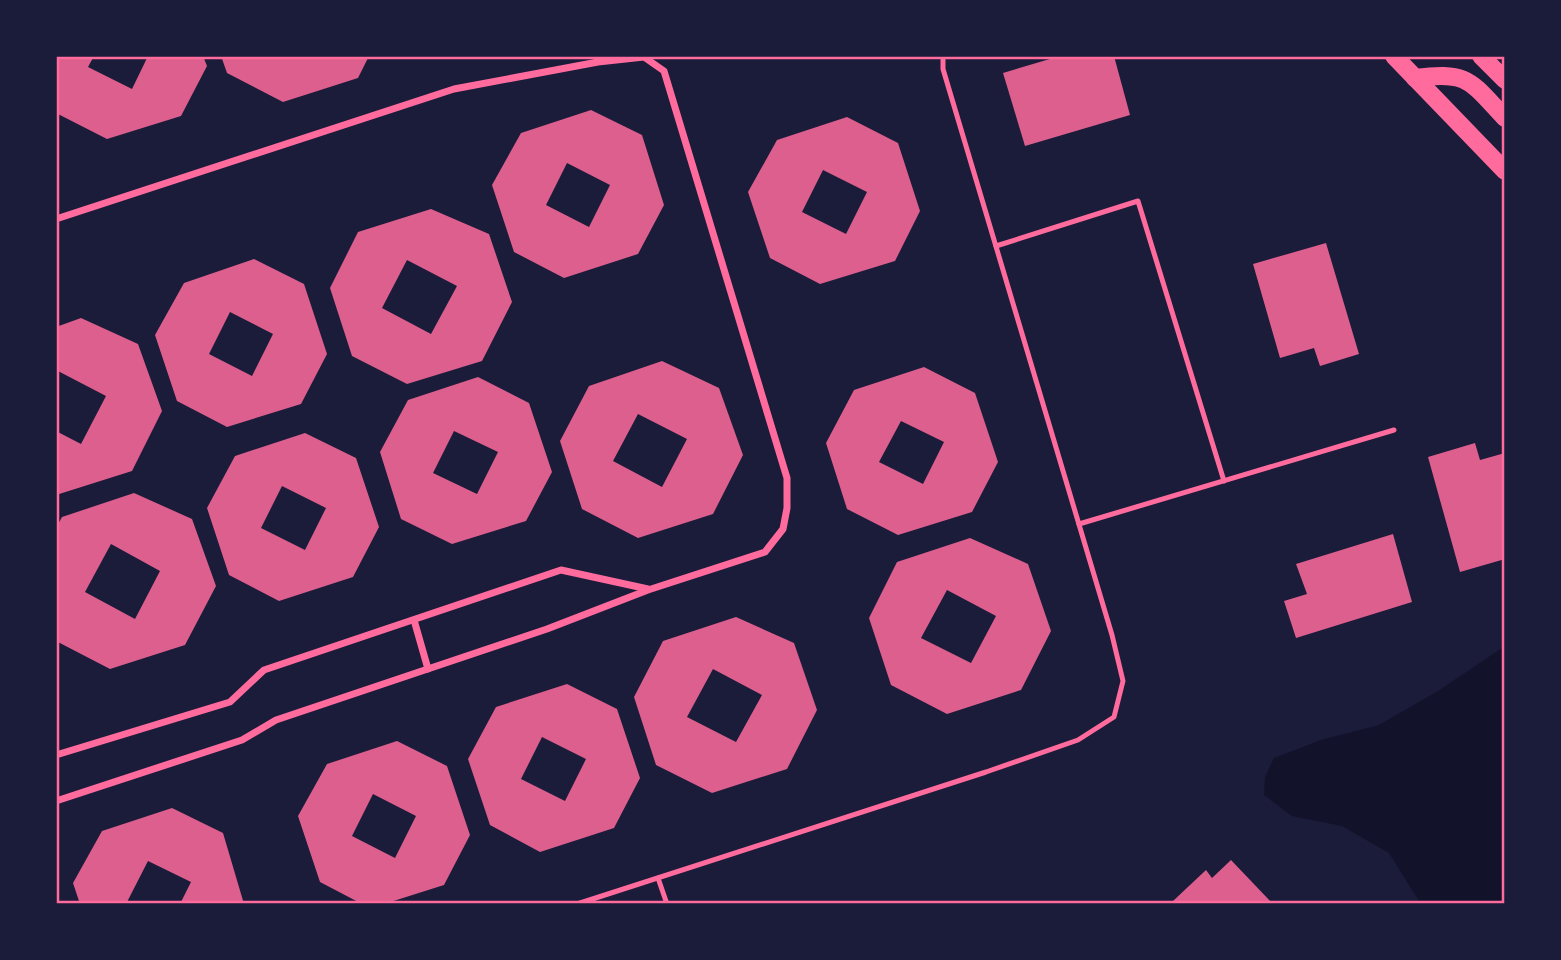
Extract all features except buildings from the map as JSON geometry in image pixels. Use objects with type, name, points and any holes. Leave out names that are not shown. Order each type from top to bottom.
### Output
[{"type":"main road","points":[[1394,56],[1505,171]]},
{"type":"main road","points":[[1482,56],[1505,80]]},
{"type":"main road","points":[[1415,78],[1442,75],[1469,80],[1505,118]]},
{"type":"street","points":[[56,219],[454,89],[598,62],[644,57],[664,71],[787,478],[787,508],[783,529],[765,552],[276,720],[242,740],[56,801]]},
{"type":"street","points":[[56,755],[230,702],[264,670],[561,570],[648,590]]},
{"type":"street","points":[[414,620],[428,669]]},
{"type":"lane","points":[[577,904],[974,777],[1078,740],[1114,717],[1123,681],[943,69],[943,56]]},
{"type":"lane","points":[[996,246],[1139,201],[1224,481]]},
{"type":"lane","points":[[1079,524],[1394,430]]},
{"type":"lane","points":[[658,878],[667,904]]},
{"type":"shaded area","points":[[1505,646],[1505,904],[1421,904],[1389,853],[1342,826],[1292,816],[1264,795],[1265,777],[1274,758],[1321,740],[1379,725],[1438,691]]}]
